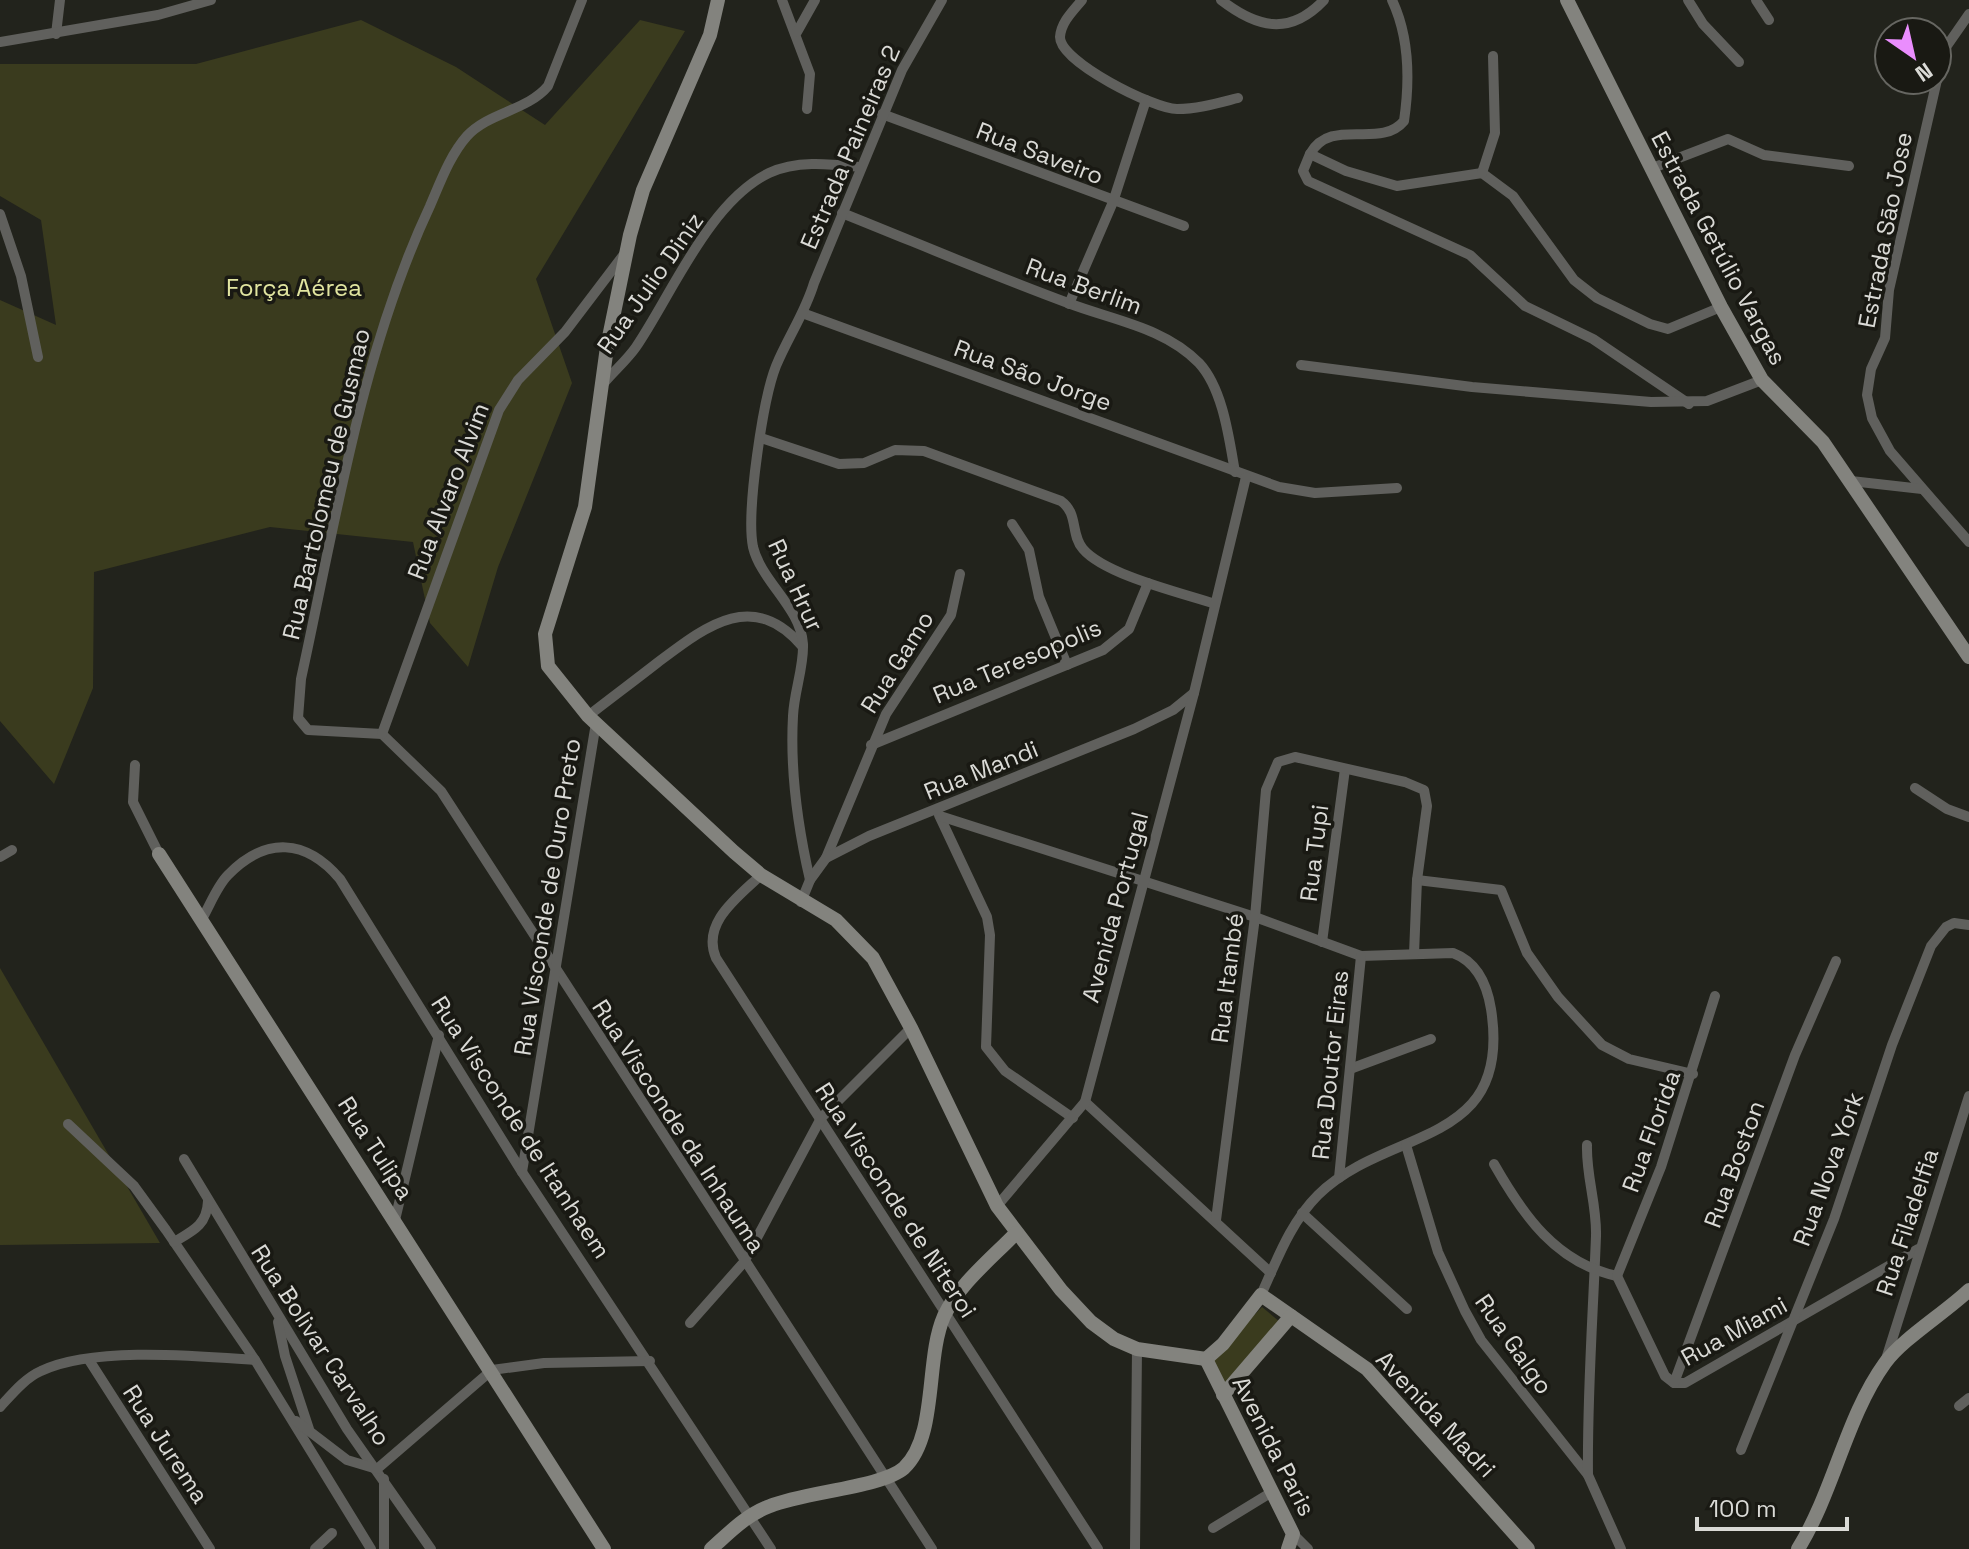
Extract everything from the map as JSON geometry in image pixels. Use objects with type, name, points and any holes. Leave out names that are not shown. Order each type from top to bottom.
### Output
[{"type":"main road","points":[[718,0],[710,35],[643,190],[626,251],[607,347],[585,507],[576,543],[550,611],[544,647],[548,666],[557,682],[592,720],[761,875],[801,902],[836,920],[866,949],[887,980],[997,1206],[1091,1322],[1114,1339],[1137,1349],[1206,1359],[1223,1344],[1261,1295]]},
{"type":"main road","name":"Estrada Getúlio Vargas","points":[[1567,0],[1650,169],[1762,380],[1823,442],[1969,657]]},
{"type":"main road","name":"Rua Tulipa","points":[[159,854],[604,1549]]},
{"type":"main road","points":[[711,1549],[749,1516],[796,1497],[887,1479],[913,1458],[920,1442],[937,1338],[945,1315],[961,1292],[1016,1233]]},
{"type":"main road","points":[[1798,1549],[1818,1517],[1861,1408],[1886,1361],[1969,1290]]},
{"type":"main road","name":"Avenida Madri","points":[[1261,1295],[1367,1369],[1528,1549]]},
{"type":"main road","points":[[1223,1395],[1291,1316]]},
{"type":"main road","name":"Avenida Paris","points":[[1206,1359],[1293,1534]]},
{"type":"main road","points":[[1288,1549],[1293,1534]]},
{"type":"street","points":[[56,34],[60,0]]},
{"type":"street","points":[[0,42],[158,15],[211,0]]},
{"type":"street","name":"Rua Bartolomeu de Gusmao","points":[[382,734],[308,730],[301,725],[297,713],[301,679],[354,439],[393,290],[451,160],[466,137],[483,122],[540,95],[548,86],[582,0]]},
{"type":"street","points":[[782,0],[797,32],[810,74],[807,109]]},
{"type":"street","points":[[797,32],[815,0]]},
{"type":"street","name":"Estrada Paineiras 2","points":[[805,314],[882,114],[902,70],[942,0]]},
{"type":"street","points":[[1082,0],[1063,24],[1062,45],[1084,67],[1146,100],[1175,109],[1238,98]]},
{"type":"street","points":[[1221,0],[1261,25],[1284,24],[1324,0]]},
{"type":"street","points":[[1392,0],[1401,20],[1407,61],[1404,121],[1393,131],[1327,137],[1310,154],[1303,171],[1308,181],[1470,255],[1525,306],[1593,339],[1689,404]]},
{"type":"street","points":[[1688,0],[1703,24],[1739,62]]},
{"type":"street","points":[[1756,0],[1769,20]]},
{"type":"street","name":"Estrada Sāo Jose","points":[[1953,37],[1969,14]]},
{"type":"street","points":[[1482,173],[1495,133],[1493,56]]},
{"type":"street","name":"Estrada Sāo Jose","points":[[1933,96],[1889,290],[1885,338],[1871,369],[1867,395],[1878,433],[1969,542]]},
{"type":"street","points":[[1069,304],[1113,202],[1146,100]]},
{"type":"street","name":"Rua Saveiro","points":[[882,114],[1184,226]]},
{"type":"street","points":[[1650,169],[1728,139],[1764,155],[1849,166]]},
{"type":"street","points":[[1310,154],[1378,183],[1397,186],[1482,173],[1513,196],[1574,280],[1597,298],[1650,324],[1668,329],[1686,325],[1721,307]]},
{"type":"street","name":"Rua Julio Diniz","points":[[604,383],[635,348],[706,234],[758,180],[769,173],[819,163],[860,167]]},
{"type":"street","name":"Rua Berlim","points":[[842,213],[1069,304],[1137,325],[1181,347],[1202,366],[1224,422],[1235,472]]},
{"type":"street","points":[[0,214],[21,276],[38,357]]},
{"type":"street","name":"Rua Alvaro Alvim","points":[[382,734],[499,410],[518,380],[565,332],[626,251]]},
{"type":"street","name":"Rua Hrur","points":[[805,314],[776,366],[767,397],[751,524],[753,548],[797,625],[803,647],[793,715],[793,756],[810,880]]},
{"type":"street","name":"Rua São Jorge","points":[[805,314],[1246,477],[1315,493],[1397,488]]},
{"type":"street","points":[[1301,365],[1472,387],[1689,404],[1726,396],[1762,380]]},
{"type":"street","points":[[761,438],[839,464],[864,463],[895,450],[924,451],[1061,501],[1073,514],[1082,548],[1103,563],[1148,583],[1215,604]]},
{"type":"street","name":"Avenida Portugal","points":[[1085,1102],[1194,693],[1246,477]]},
{"type":"street","points":[[1851,481],[1922,489]]},
{"type":"street","points":[[1012,524],[1029,550],[1039,597],[1067,665]]},
{"type":"street","name":"Rua Gamo","points":[[826,858],[871,745],[892,703],[943,632],[957,596],[960,574]]},
{"type":"street","name":"Rua Teresopolis","points":[[871,745],[1103,650],[1129,629],[1148,583]]},
{"type":"street","points":[[592,720],[716,622],[747,615],[777,622],[803,647]]},
{"type":"street","name":"Rua Mandi","points":[[826,858],[1134,729],[1173,710],[1194,693]]},
{"type":"street","name":"Rua Visconde de Ouro Preto","points":[[522,1172],[556,973],[592,720]]},
{"type":"street","name":"Rua Visconde da Inhauma","points":[[382,734],[441,791],[556,973],[932,1549]]},
{"type":"street","name":"Rua Itambé","points":[[1216,1220],[1255,917],[1266,790],[1278,762],[1295,757],[1345,769]]},
{"type":"street","name":"Rua Tulipa","points":[[135,765],[133,802],[159,854]]},
{"type":"street","points":[[1345,769],[1405,782],[1424,790],[1427,806],[1417,880],[1414,954]]},
{"type":"street","name":"Rua Tupi","points":[[1322,942],[1345,769]]},
{"type":"street","points":[[1915,788],[1947,809],[1969,817]]},
{"type":"street","points":[[938,812],[1255,917],[1361,956],[1453,953],[1466,957],[1477,969],[1489,995],[1496,1039],[1494,1061],[1486,1081],[1463,1114],[1339,1178],[1302,1213],[1261,1295]]},
{"type":"street","points":[[938,812],[987,917],[990,935],[986,1047],[1005,1071],[1073,1118]]},
{"type":"street","name":"Rua Visconde de Itanhaem","points":[[202,919],[226,877],[249,857],[272,847],[299,848],[322,857],[340,879],[522,1172],[650,1361],[771,1549]]},
{"type":"street","points":[[0,857],[12,850]]},
{"type":"street","points":[[801,902],[810,880],[826,858]]},
{"type":"street","name":"Rua Visconde de Niteroi","points":[[761,875],[718,919],[711,947],[1098,1549]]},
{"type":"street","points":[[1417,880],[1501,890],[1527,953],[1558,997],[1602,1045],[1629,1059],[1693,1074]]},
{"type":"street","name":"Rua Nova York","points":[[1741,1450],[1834,1219],[1892,1045],[1931,946],[1946,927],[1954,923],[1969,925]]},
{"type":"street","name":"Rua Doutor Eiras","points":[[1339,1178],[1361,956]]},
{"type":"street","name":"Rua Boston","points":[[1674,1383],[1795,1055],[1836,961]]},
{"type":"street","name":"Rua Florida","points":[[1617,1276],[1661,1167],[1693,1074],[1715,996]]},
{"type":"street","points":[[690,1323],[744,1262],[821,1118],[911,1028]]},
{"type":"street","points":[[395,1220],[439,1035]]},
{"type":"street","points":[[1350,1069],[1431,1039]]},
{"type":"street","name":"Rua Filadelfia","points":[[1886,1361],[1918,1249],[1969,1096]]},
{"type":"street","points":[[997,1206],[1085,1102],[1271,1273]]},
{"type":"street","points":[[68,1124],[134,1186],[174,1242],[255,1360],[371,1549]]},
{"type":"street","name":"Rua Galgo","points":[[1406,1145],[1438,1252],[1465,1311],[1481,1340],[1588,1475],[1621,1549]]},
{"type":"street","points":[[1587,1145],[1586,1172],[1596,1234],[1592,1271],[1588,1475]]},
{"type":"street","name":"Rua Bolivar Carvalho","points":[[184,1159],[347,1429],[431,1549]]},
{"type":"street","points":[[1494,1164],[1540,1233],[1565,1255],[1592,1271],[1617,1276]]},
{"type":"street","points":[[174,1242],[202,1224],[208,1215],[208,1199]]},
{"type":"street","points":[[1302,1213],[1407,1309]]},
{"type":"street","name":"Rua Miami","points":[[1617,1276],[1657,1362],[1665,1376],[1674,1383],[1696,1379],[1918,1249]]},
{"type":"street","points":[[277,1316],[285,1356],[309,1431]]},
{"type":"street","points":[[1133,1547],[1137,1349]]},
{"type":"street","points":[[0,1407],[40,1371],[89,1360],[163,1356],[255,1360]]},
{"type":"street","name":"Rua Jurema","points":[[89,1360],[210,1549]]},
{"type":"street","points":[[291,1417],[347,1460],[377,1469],[492,1370],[544,1363],[650,1361]]},
{"type":"street","points":[[1959,1406],[1969,1398]]},
{"type":"street","points":[[384,1479],[384,1549]]},
{"type":"street","points":[[1213,1528],[1272,1492]]},
{"type":"street","points":[[315,1549],[332,1533]]},
{"type":"street","name":"Avenida Paris","points":[[1293,1534],[1308,1549]]},
{"type":"green space","name":"Força Aérea","points":[[361,20],[456,67],[545,125],[640,20],[685,31],[536,279],[572,383],[498,567],[468,667],[430,623],[413,542],[270,527],[94,572],[93,688],[54,784],[0,721],[0,300],[56,325],[41,220],[0,196],[0,64],[196,64]]},
{"type":"green space","points":[[0,968],[160,1243],[0,1245]]},
{"type":"green space","points":[[1262,1307],[1280,1322],[1224,1385],[1212,1358]]}]
